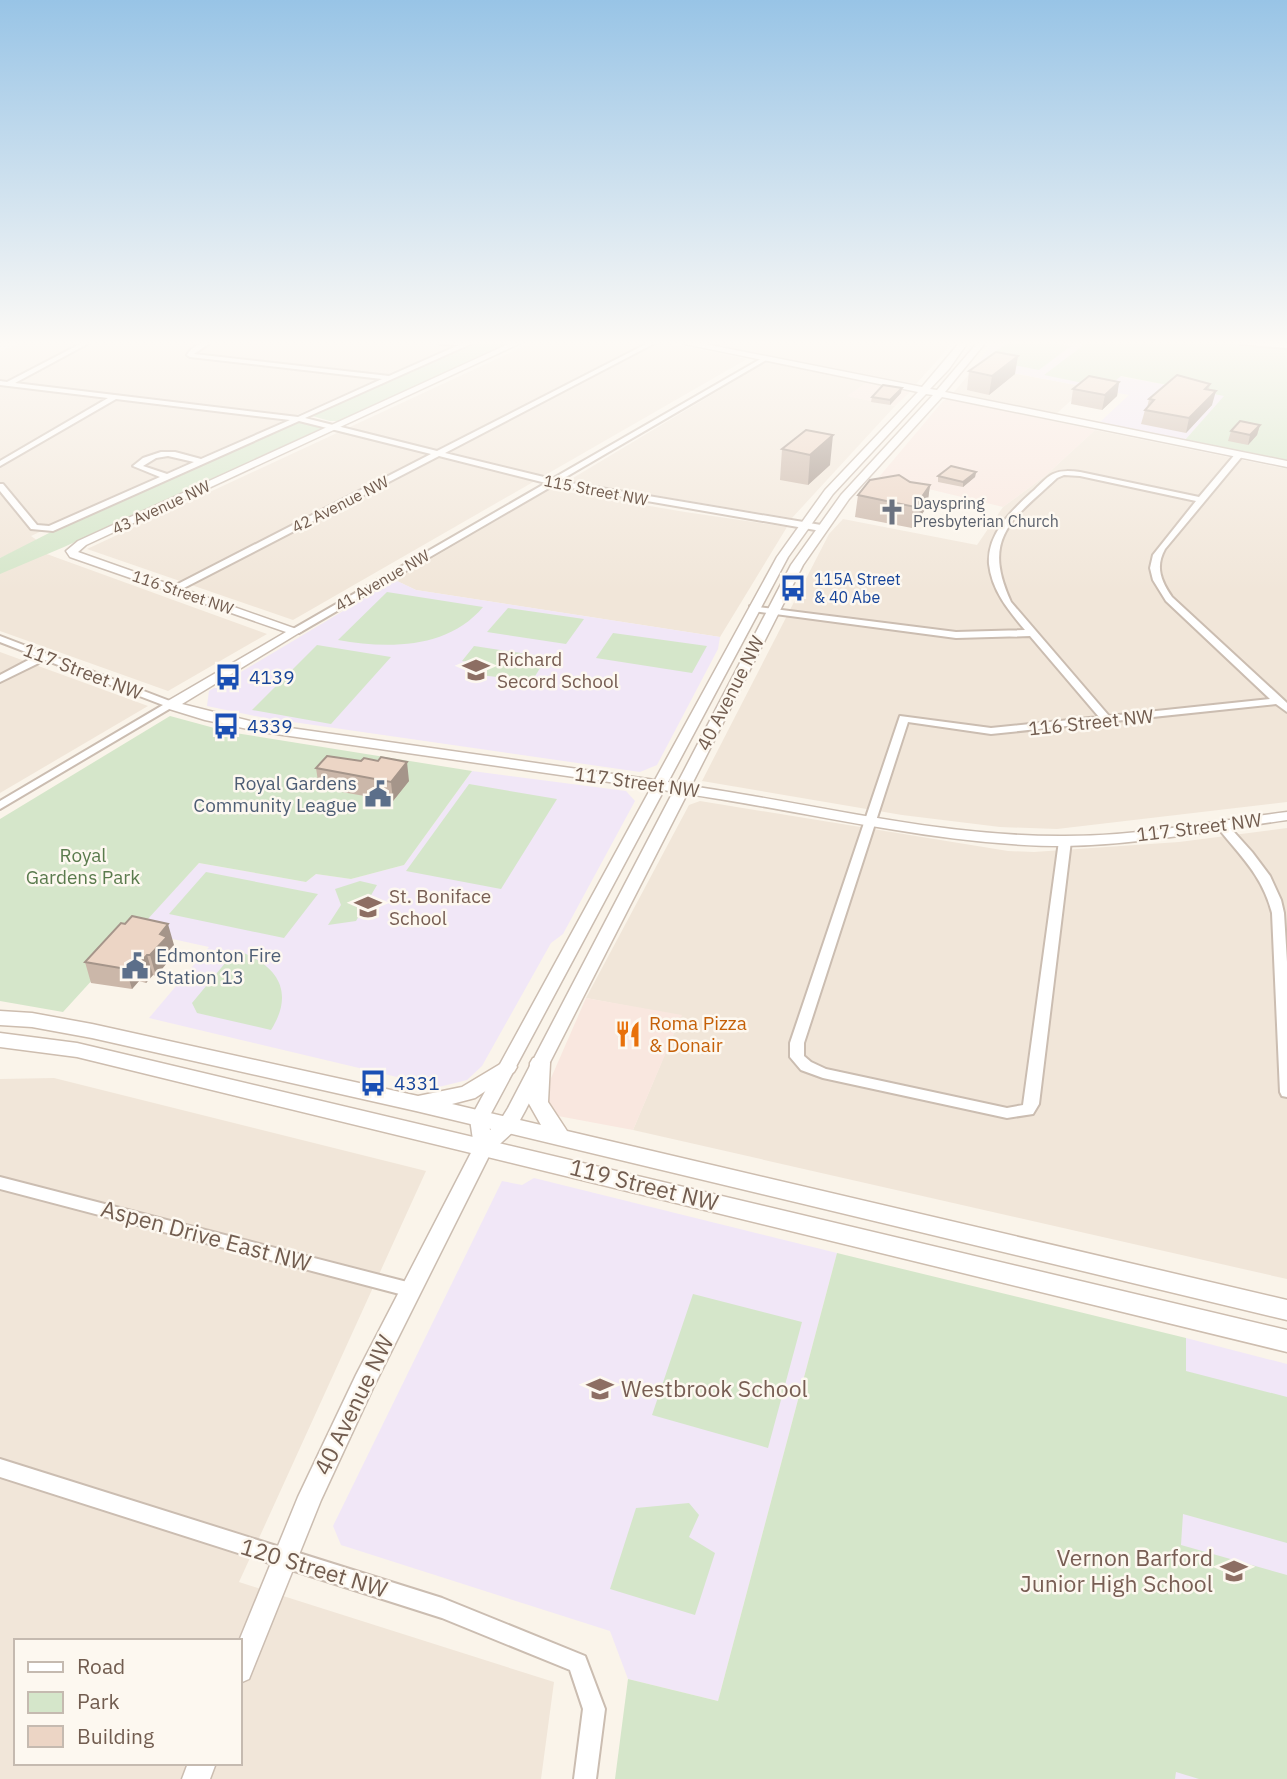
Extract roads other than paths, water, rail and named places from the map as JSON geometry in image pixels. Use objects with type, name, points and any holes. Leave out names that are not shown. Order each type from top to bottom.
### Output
[{"type":"main road","name":"119 Street NW","points":[[0,1018],[32,1020],[92,1031],[416,1103],[1287,1310]]},
{"type":"main road","name":"119 Street NW","points":[[0,1040],[77,1050],[1287,1341]]},
{"type":"main road","points":[[540,1063],[538,1102],[560,1138]]},
{"type":"main road","points":[[416,1103],[468,1093],[507,1068]]},
{"type":"street","points":[[0,464],[66,425]]},
{"type":"street","name":"43 Avenue NW","points":[[46,530],[285,425]]},
{"type":"street","name":"115 Street NW","points":[[325,425],[551,482],[821,528]]},
{"type":"street","name":"43 Avenue NW","points":[[72,551],[82,543],[337,425]]},
{"type":"street","name":"42 Avenue NW","points":[[175,589],[493,425]]},
{"type":"street","name":"41 Avenue NW","points":[[0,806],[650,425]]},
{"type":"street","name":"40 Avenue NW","points":[[479,1119],[660,786],[753,608],[803,525],[829,492],[891,425]]},
{"type":"street","name":"40 Avenue NW","points":[[242,1665],[321,1474],[411,1290],[484,1147],[507,1126],[772,610],[821,528],[856,483],[910,425]]},
{"type":"street","points":[[1097,425],[1287,464]]},
{"type":"street","name":"43 Avenue NW","points":[[166,477],[137,466],[154,455],[164,453],[202,461]]},
{"type":"street","points":[[1240,454],[1156,554],[1153,570],[1156,580],[1169,599],[1287,709]]},
{"type":"street","points":[[1108,720],[1007,603],[997,584],[992,566],[993,547],[998,533],[1054,476],[1063,473],[1080,474],[1200,500]]},
{"type":"street","points":[[0,486],[32,525],[46,530]]},
{"type":"street","name":"116 Street NW","points":[[72,551],[74,555],[296,631]]},
{"type":"street","points":[[753,608],[956,635],[1031,633]]},
{"type":"street","name":"117 Street NW","points":[[0,639],[171,705],[262,728],[681,789],[966,836],[1065,841],[1106,839],[1287,816]]},
{"type":"street","points":[[0,679],[44,656]]},
{"type":"street","name":"116 Street NW","points":[[869,820],[904,718],[991,731],[1278,701]]},
{"type":"street","points":[[869,820],[797,1043],[797,1057],[801,1062],[823,1073],[1007,1113],[1028,1110],[1032,1104],[1065,841]]},
{"type":"street","points":[[1221,824],[1261,870],[1274,895],[1278,913],[1287,1092]]},
{"type":"street","points":[[479,1119],[484,1147]]},
{"type":"street","name":"Aspen Drive East NW","points":[[0,1183],[411,1290]]},
{"type":"street","name":"120 Street NW","points":[[0,1468],[442,1608],[578,1663],[594,1709],[585,1779]]},
{"type":"place","name":"Dayspring Presbyterian Church","points":[[892,512]]},
{"type":"place","name":"115A Street & 40 Abe","points":[[793,588]]},
{"type":"place","name":"Richard Secord School","points":[[476,670]]},
{"type":"place","name":"4139","points":[[228,677]]},
{"type":"place","name":"4339","points":[[226,726]]},
{"type":"place","name":"Royal Gardens Community League","points":[[378,794]]},
{"type":"place","name":"St. Boniface School","points":[[368,907]]},
{"type":"place","name":"Edmonton Fire Station 13","points":[[135,966]]},
{"type":"place","name":"Roma Pizza & Donair","points":[[628,1034]]},
{"type":"place","name":"4331","points":[[373,1083]]},
{"type":"place","name":"Westbrook School","points":[[600,1389]]},
{"type":"place","name":"Vernon Barford Junior High School","points":[[1234,1571]]},
{"type":"park label","name":"Royal Gardens Park","points":[[83,866]]}]
